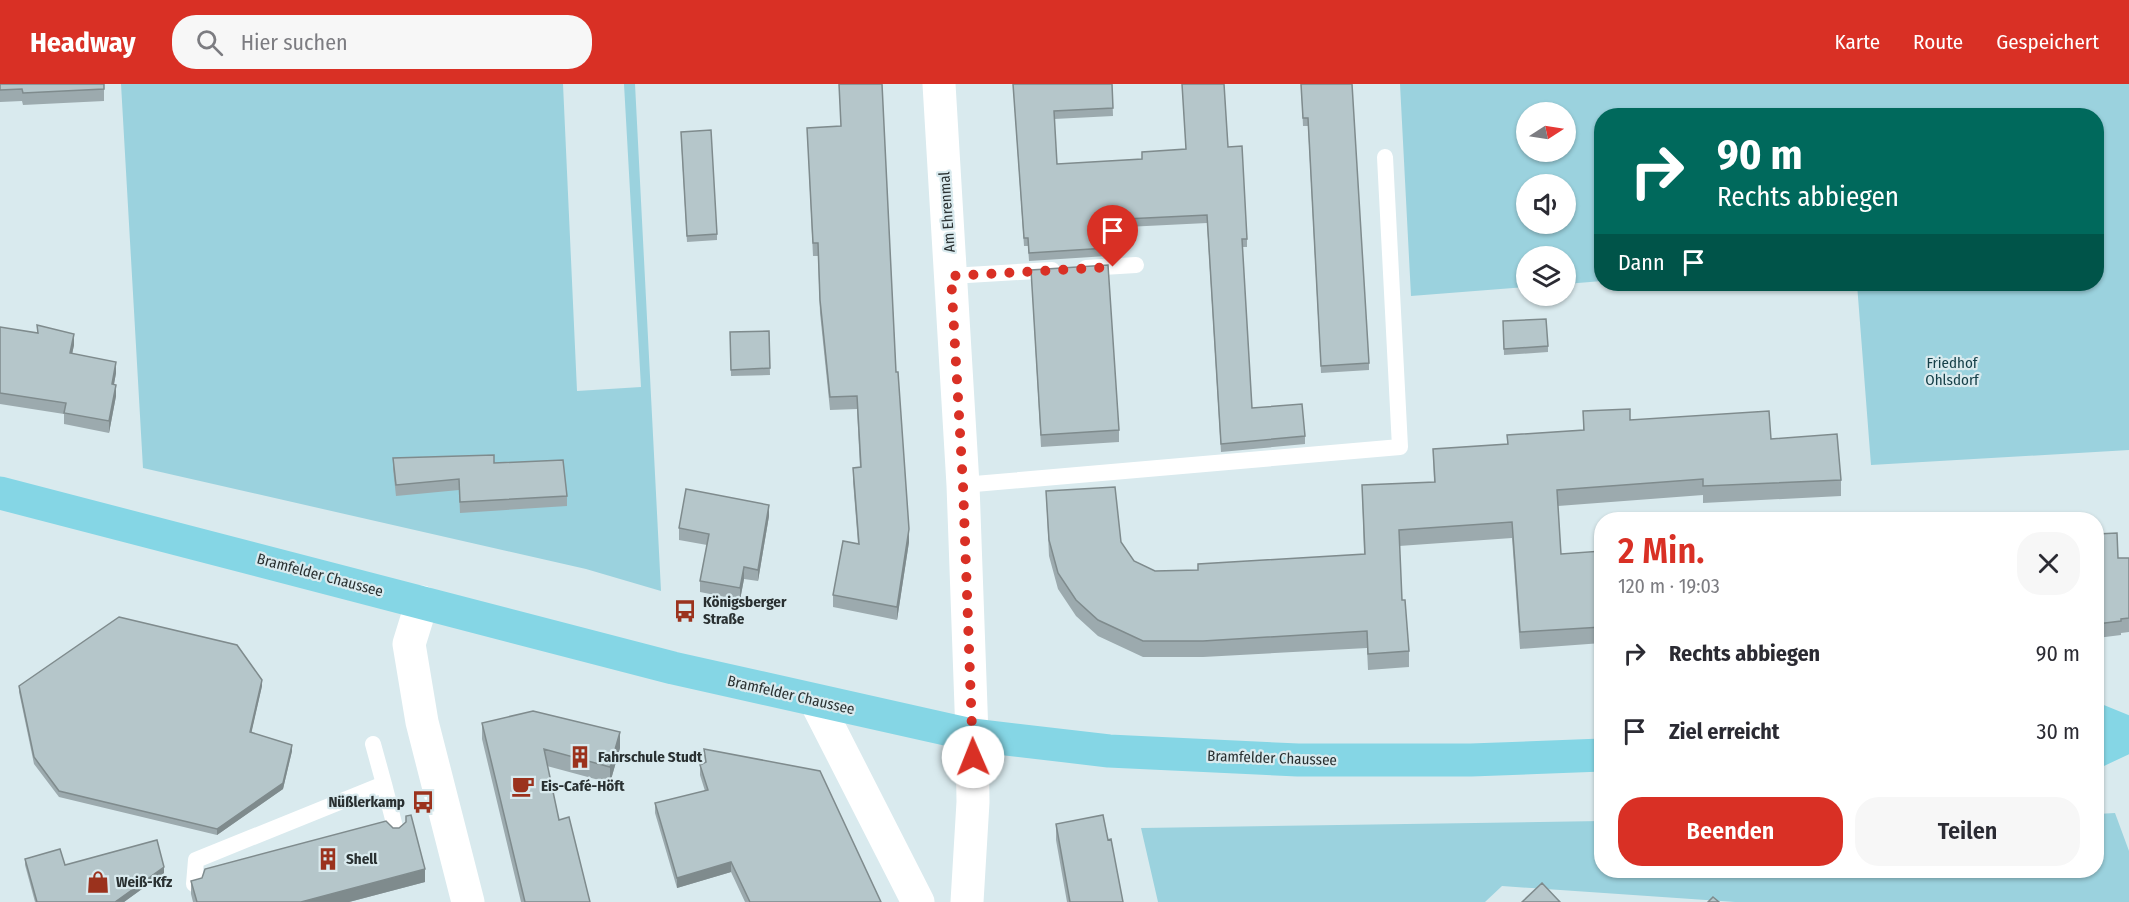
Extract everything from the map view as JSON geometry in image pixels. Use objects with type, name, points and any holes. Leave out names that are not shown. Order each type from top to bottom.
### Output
[{"type":"main road","name":"Bramfelder Chaussee","points":[[0,493],[816,702],[972,735],[1109,751],[1298,760],[1471,760],[1594,755]]},
{"type":"main road","points":[[2104,723],[2129,735]]},
{"type":"main road","points":[[2104,748],[2129,735]]},
{"type":"street","name":"Am Ehrenmal","points":[[939,84],[963,485],[972,735]]},
{"type":"street","points":[[422,602],[409,644],[422,722],[468,902]]},
{"type":"street","points":[[816,702],[918,902]]},
{"type":"street","points":[[967,902],[973,802],[972,735]]},
{"type":"lane","points":[[963,485],[1400,447],[1385,157]]},
{"type":"lane","points":[[951,276],[1136,266]]},
{"type":"lane","points":[[373,744],[396,831]]},
{"type":"lane","points":[[194,884],[196,860],[384,784]]},
{"type":"green space","points":[[121,84],[563,84],[577,391],[641,387],[624,84],[635,84],[661,591],[586,569],[143,468]]},
{"type":"green space","name":"Friedhof Ohlsdorf","points":[[1400,84],[2129,84],[2129,450],[1871,465],[1858,291],[2104,291],[2104,108],[1594,108],[1594,282],[1576,283],[1576,246],[1516,246],[1516,288],[1411,296]]},
{"type":"green space","points":[[2115,813],[2129,851],[2129,902],[1735,902],[1502,886],[1485,902],[1158,902],[1141,828],[1594,821],[1594,878],[2104,878],[2104,814]]},
{"type":"building","points":[[0,84],[104,84],[104,89],[23,93],[22,89],[0,90]]},
{"type":"building","points":[[839,84],[882,84],[896,372],[898,372],[909,529],[897,607],[833,595],[843,541],[859,544],[853,468],[861,467],[857,396],[830,397],[820,300],[818,243],[813,243],[807,128],[841,126]]},
{"type":"building","points":[[1013,84],[1112,84],[1113,108],[1054,111],[1057,164],[1142,159],[1142,152],[1186,149],[1182,84],[1224,84],[1228,147],[1242,146],[1247,239],[1242,239],[1252,408],[1302,404],[1305,436],[1221,444],[1207,215],[1105,220],[1107,248],[1029,253],[1028,238],[1024,238]]},
{"type":"building","points":[[1301,84],[1352,84],[1369,363],[1321,366],[1308,118],[1303,118]]},
{"type":"building","points":[[711,130],[717,234],[687,236],[681,132]]},
{"type":"building","points":[[1108,265],[1119,430],[1041,435],[1031,270]]},
{"type":"building","points":[[1546,319],[1548,346],[1504,349],[1503,321]]},
{"type":"building","points":[[37,325],[74,334],[70,353],[116,362],[112,384],[116,385],[109,421],[64,413],[66,403],[0,393],[0,327],[38,333]]},
{"type":"building","points":[[769,331],[770,368],[731,370],[730,332]]},
{"type":"building","points":[[1630,409],[1630,420],[1769,411],[1771,439],[1837,434],[1841,480],[1703,486],[1703,479],[1557,490],[1561,554],[1594,552],[1594,627],[1520,632],[1512,522],[1399,530],[1402,600],[1405,600],[1409,651],[1368,654],[1367,631],[1203,641],[1143,641],[1098,620],[1076,600],[1058,573],[1049,540],[1046,491],[1115,487],[1121,542],[1134,561],[1155,571],[1198,570],[1198,564],[1365,554],[1362,485],[1435,482],[1433,449],[1508,444],[1507,435],[1584,430],[1583,411]]},
{"type":"building","points":[[494,455],[494,463],[563,460],[567,496],[460,502],[459,479],[396,485],[393,458]]},
{"type":"building","points":[[686,489],[769,505],[758,570],[744,567],[740,588],[700,581],[709,534],[679,528]]},
{"type":"building","points":[[2117,533],[2118,558],[2129,558],[2129,618],[2104,623],[2104,534]]},
{"type":"building","points":[[119,617],[237,645],[262,680],[250,732],[292,745],[283,783],[217,829],[59,791],[34,757],[19,686]]},
{"type":"building","points":[[533,711],[620,732],[610,767],[544,749],[559,820],[569,817],[590,902],[525,902],[482,723]]},
{"type":"building","points":[[704,749],[820,771],[881,902],[750,902],[731,862],[677,878],[655,803],[708,790],[700,765],[706,762]]},
{"type":"building","points":[[411,815],[425,869],[301,902],[197,902],[191,881],[202,878],[205,869],[386,821],[393,828],[399,828],[406,822],[406,816]]},
{"type":"building","points":[[1103,815],[1108,840],[1111,839],[1123,902],[1070,902],[1056,824]]},
{"type":"building","name":"Weiß-Kfz","points":[[157,840],[164,867],[115,902],[37,902],[25,859],[60,849],[65,865]]},
{"type":"building","points":[[1542,883],[1560,902],[1522,902]]},
{"type":"building","points":[[1713,897],[1719,902],[1708,902]]},
{"type":"place","name":"Königsberger Straße","points":[[685,611]]},
{"type":"place","name":"Fahrschule Studt","points":[[580,757]]},
{"type":"place","name":"Eis-Café-Höft","points":[[523,786]]},
{"type":"place","name":"Nüßlerkamp","points":[[423,802]]},
{"type":"place","name":"Shell","points":[[328,859]]},
{"type":"place","name":"Weiß-Kfz","points":[[98,882]]},
{"type":"route","points":[[973,757],[963,485],[951,276],[1113,267]]}]
